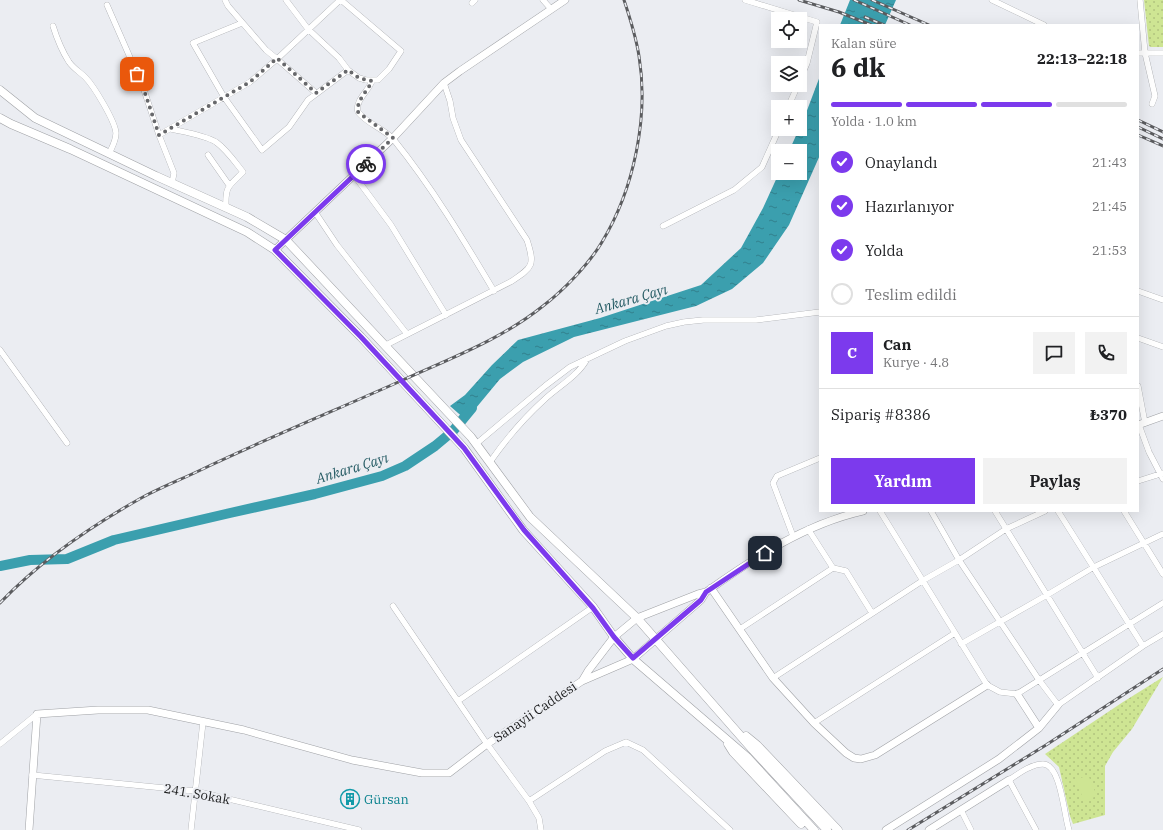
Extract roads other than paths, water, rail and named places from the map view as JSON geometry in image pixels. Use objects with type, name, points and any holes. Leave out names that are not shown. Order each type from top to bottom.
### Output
[{"type":"main road","points":[[0,90],[35,118],[109,154],[247,216],[286,240],[471,437],[530,517],[637,618],[752,749],[827,830]]},
{"type":"main road","points":[[0,118],[247,232],[275,250],[361,337],[464,448],[524,530],[593,608],[614,637],[633,658],[747,757],[814,830]]},
{"type":"main road","points":[[729,723],[757,745],[838,830]]},
{"type":"main road","points":[[721,734],[733,752],[807,830]]},
{"type":"main road","points":[[829,821],[833,830]]},
{"type":"street","points":[[225,0],[228,6],[266,50],[316,93]]},
{"type":"street","points":[[159,135],[250,82],[277,58],[308,29],[340,0],[401,52],[383,76],[378,80],[372,81],[359,78],[348,70],[339,58],[308,29],[286,0]]},
{"type":"street","points":[[543,0],[551,9]]},
{"type":"street","points":[[275,250],[393,138],[444,83],[460,70],[565,0]]},
{"type":"street","points":[[745,0],[817,22],[807,63]]},
{"type":"street","points":[[992,0],[1042,24]]},
{"type":"street","points":[[1140,0],[1145,53],[1155,96],[1152,104]]},
{"type":"street","points":[[106,5],[143,87],[159,135],[174,173],[172,183]]},
{"type":"street","points":[[242,23],[193,44],[224,97],[262,150],[289,127],[308,100],[348,70]]},
{"type":"street","points":[[52,26],[57,41],[64,54],[76,71],[84,76],[96,90],[115,126],[115,139],[109,154]]},
{"type":"street","points":[[1139,53],[1163,53]]},
{"type":"street","points":[[372,81],[367,92],[359,102],[357,107],[358,112],[393,138],[424,179],[494,290]]},
{"type":"street","points":[[386,345],[512,281],[528,270],[532,264],[530,248],[527,240],[461,140],[444,83]]},
{"type":"street","points":[[171,129],[214,141],[243,172],[229,185],[226,207]]},
{"type":"street","points":[[663,226],[734,190],[762,167],[776,136]]},
{"type":"street","points":[[208,155],[229,185]]},
{"type":"street","points":[[354,175],[392,225],[446,315]]},
{"type":"street","points":[[315,212],[337,246],[407,334]]},
{"type":"street","points":[[1139,291],[1163,300]]},
{"type":"street","points":[[476,444],[559,374],[598,352],[625,341],[680,323],[703,320],[756,320],[819,312]]},
{"type":"street","points":[[1139,338],[1163,347]]},
{"type":"street","points":[[0,350],[67,443]]},
{"type":"street","points":[[490,462],[506,440],[520,425],[545,399],[580,370],[587,359]]},
{"type":"street","points":[[1139,399],[1141,424],[1149,452],[1163,479]]},
{"type":"street","points":[[1141,424],[1163,416]]},
{"type":"street","points":[[793,536],[773,482],[777,476],[819,458]]},
{"type":"street","points":[[1139,480],[1161,473]]},
{"type":"street","points":[[637,618],[708,590],[793,536],[846,515],[859,512]]},
{"type":"street","points":[[881,512],[987,685],[1000,692],[1017,694],[1163,603]]},
{"type":"street","points":[[932,512],[959,560],[1039,680],[1058,705]]},
{"type":"street","points":[[996,512],[1098,678]]},
{"type":"street","points":[[773,678],[922,581],[959,560],[1006,529],[1043,512]]},
{"type":"street","points":[[1059,512],[1144,646]]},
{"type":"street","points":[[1125,512],[1163,574]]},
{"type":"street","points":[[808,529],[833,568],[846,572],[872,613]]},
{"type":"street","points":[[961,644],[1094,567],[1163,534]]},
{"type":"street","points":[[740,629],[833,568]]},
{"type":"street","points":[[708,590],[740,629],[773,678],[814,723],[846,754],[854,758],[869,758],[875,755],[987,685]]},
{"type":"street","points":[[656,640],[701,600],[708,590]]},
{"type":"street","points":[[393,606],[487,744],[529,801],[539,818],[541,830]]},
{"type":"street","points":[[458,701],[593,608]]},
{"type":"street","name":"Sanayii Caddesi","points":[[582,681],[614,637],[637,618]]},
{"type":"street","points":[[814,723],[955,634]]},
{"type":"street","points":[[886,830],[999,759],[1039,728],[1058,705],[1163,634]]},
{"type":"street","name":"Sanayii Caddesi","points":[[37,714],[98,710],[148,710],[244,730],[352,760],[422,773],[449,773],[487,744],[582,681],[633,658],[656,640]]},
{"type":"street","points":[[1017,694],[1039,728]]},
{"type":"street","points":[[0,744],[37,714]]},
{"type":"street","points":[[29,830],[37,714]]},
{"type":"street","points":[[191,830],[203,722]]},
{"type":"street","points":[[529,801],[605,751],[626,742],[643,750],[730,830]]},
{"type":"street","points":[[929,830],[1021,772],[1044,764],[1051,768],[1059,783],[1069,830]]},
{"type":"street","name":"241. Sokak","points":[[32,775],[195,791],[359,830]]},
{"type":"street","points":[[1009,780],[1036,830]]},
{"type":"street","points":[[961,810],[971,830]]},
{"type":"water","points":[[850,0],[896,0],[885,24],[840,24]]},
{"type":"water","points":[[819,79],[819,157],[789,225],[763,263],[732,289],[696,306],[574,337],[523,362],[500,379],[466,420],[450,406],[465,395],[492,365],[518,340],[600,318],[701,285],[741,248],[763,208],[776,180],[807,180],[807,144],[792,144],[796,136],[807,136],[807,110]]},
{"type":"waterway","name":"Ankara Çayı","points":[[0,566],[30,560],[67,559],[114,540],[315,494],[382,476],[405,466],[435,446],[453,431],[472,408]]},
{"type":"railway","points":[[0,603],[32,572],[67,545],[104,520],[143,497],[257,444],[476,347],[527,318],[551,300],[567,285],[597,250],[613,221],[623,199],[636,152],[640,128],[642,79],[636,42],[624,0]]},
{"type":"railway","points":[[799,0],[839,12],[869,24]]},
{"type":"railway","points":[[854,0],[908,24]]},
{"type":"railway","points":[[872,0],[927,24]]},
{"type":"railway","points":[[865,17],[882,24]]},
{"type":"railway","points":[[1139,120],[1163,132]]},
{"type":"railway","points":[[1139,127],[1163,139]]},
{"type":"railway","points":[[1139,135],[1163,146]]},
{"type":"railway","points":[[908,830],[1046,745],[1163,669]]},
{"type":"place","name":"Gürsan","points":[[350,799]]}]
